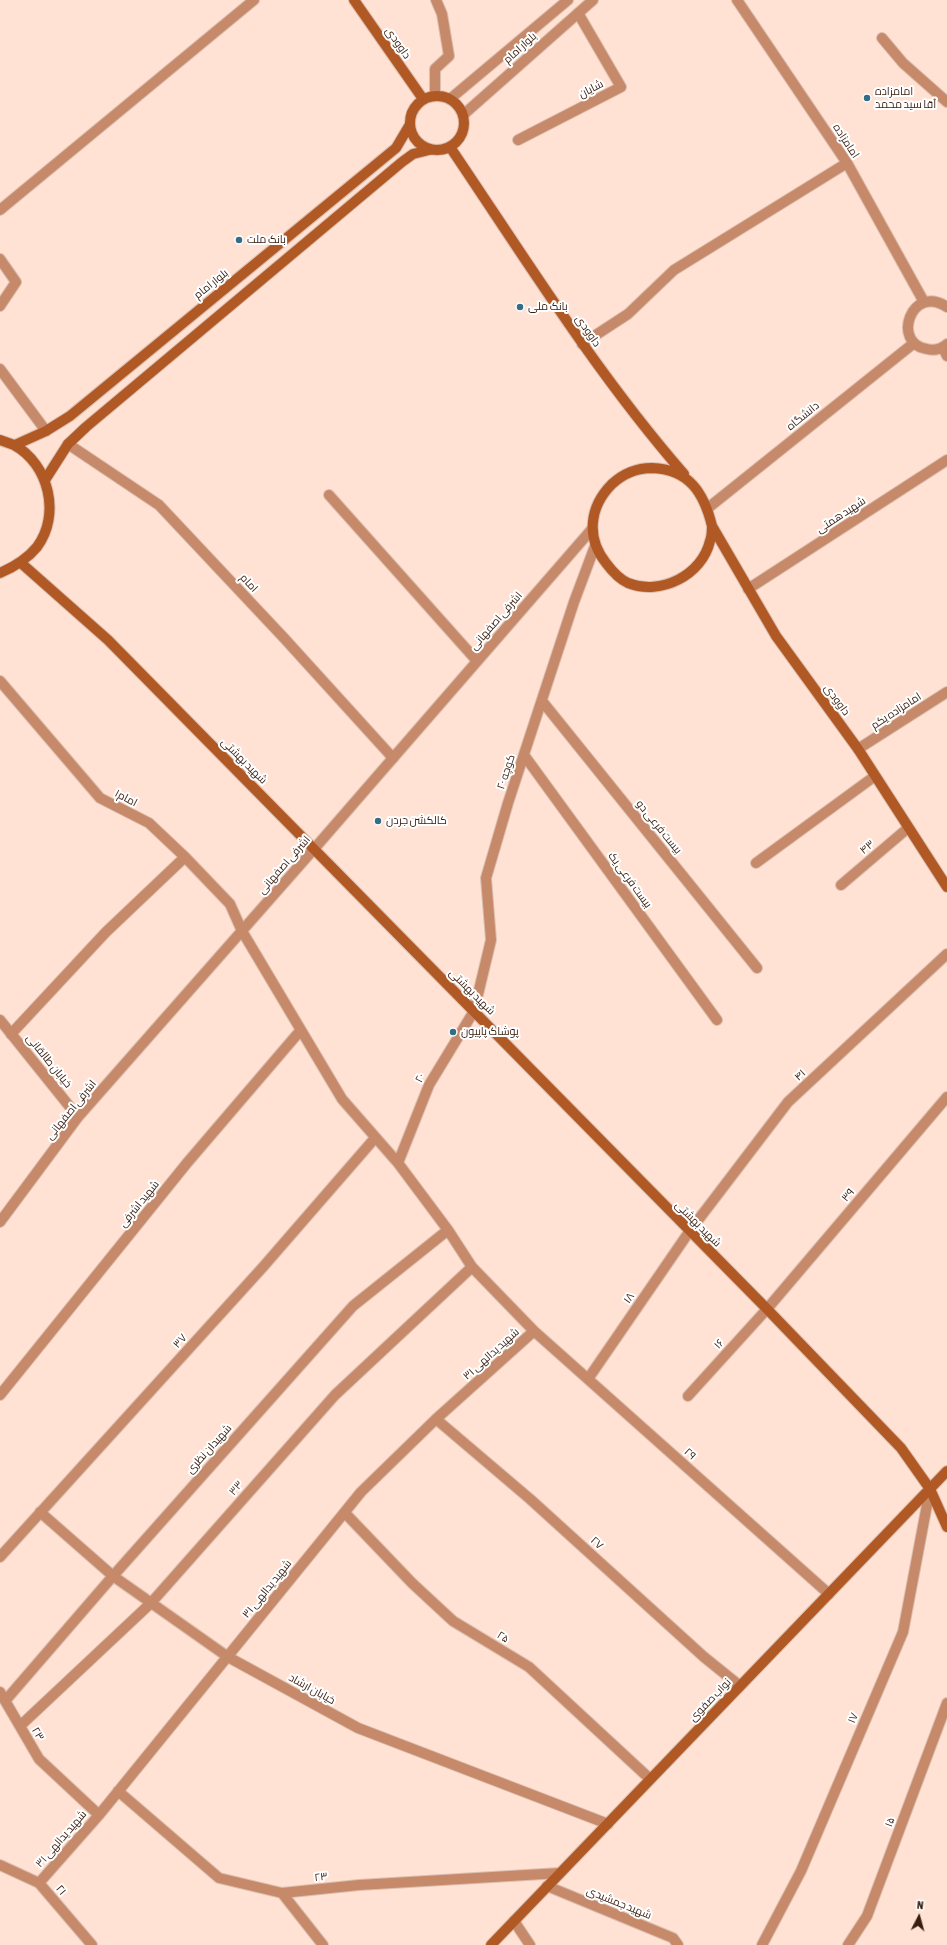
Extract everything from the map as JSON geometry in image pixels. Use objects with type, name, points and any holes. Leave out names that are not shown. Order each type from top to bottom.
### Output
[{"type":"main road","name":"داوودی","points":[[354,0],[423,99]]},
{"type":"main road","points":[[45,480],[68,444],[92,422],[402,162],[413,154],[429,150],[440,151],[458,142],[462,134],[464,124],[463,115],[456,103],[450,99],[435,96],[423,99],[415,106],[410,115],[409,126],[412,136],[419,145],[429,150]]},
{"type":"main road","name":"بلوار امام","points":[[15,445],[46,431],[70,416],[387,156],[396,148],[409,126]]},
{"type":"main road","name":"داوودی","points":[[450,147],[582,344],[654,440],[690,481]]},
{"type":"main road","points":[[0,440],[15,445],[32,460],[45,480],[50,502],[47,525],[37,546],[21,563],[0,573]]},
{"type":"main road","points":[[640,468],[658,468],[675,471],[690,481],[708,508],[712,526],[710,542],[703,557],[692,570],[679,580],[663,586],[646,586],[628,583],[614,573],[595,546],[592,529],[593,513],[600,497],[624,474],[640,468]]},
{"type":"main road","name":"داوودی","points":[[712,526],[776,636],[858,749],[947,887]]},
{"type":"main road","name":"شهید بهشتی","points":[[21,563],[108,640],[474,1011],[689,1232],[767,1309],[901,1448],[930,1489],[947,1527]]},
{"type":"main road","name":"نواب صفوی","points":[[491,1945],[947,1471]]},
{"type":"street","points":[[0,210],[254,0]]},
{"type":"street","points":[[435,96],[435,69],[449,56],[442,14],[436,0]]},
{"type":"street","points":[[450,99],[568,0]]},
{"type":"street","name":"بلوار امام","points":[[463,115],[593,0]]},
{"type":"street","name":"امامزاده","points":[[736,0],[847,163],[924,302]]},
{"type":"street","name":"شایان","points":[[518,140],[621,87],[578,13]]},
{"type":"street","points":[[882,38],[903,63],[947,102]]},
{"type":"street","points":[[582,344],[628,314],[674,270],[847,163]]},
{"type":"street","points":[[0,259],[16,282],[0,306]]},
{"type":"street","points":[[946,349],[923,349],[914,343],[909,334],[908,320],[916,307],[924,302],[933,301],[941,303],[947,307]]},
{"type":"street","name":"دانشگاه","points":[[708,508],[914,343]]},
{"type":"street","points":[[0,369],[46,431]]},
{"type":"street","name":"امام","points":[[68,444],[159,506],[284,638],[393,758]]},
{"type":"street","name":"شهید همتی","points":[[748,590],[947,460]]},
{"type":"street","points":[[328,495],[477,661]]},
{"type":"street","name":"اشرفی اصفهانی","points":[[0,1222],[78,1117],[314,849],[592,529]]},
{"type":"street","name":"کوچه ۲۰","points":[[474,1011],[491,940],[486,878],[524,755],[595,546]]},
{"type":"street","name":"امام۱","points":[[0,681],[100,798],[149,823],[185,857],[230,904],[242,931],[300,1031],[342,1099],[375,1138]]},
{"type":"street","name":"امامزاده یکم","points":[[858,749],[947,692]]},
{"type":"street","name":"بیست فرعی دو","points":[[542,701],[757,968]]},
{"type":"street","name":"بیست فرعی یک","points":[[524,755],[717,1020]]},
{"type":"street","points":[[756,863],[875,776]]},
{"type":"street","name":"۴۳","points":[[841,885],[908,828]]},
{"type":"street","points":[[11,1034],[106,932],[185,857]]},
{"type":"street","name":"۴۱","points":[[689,1232],[788,1102],[947,954]]},
{"type":"street","name":"۲۰","points":[[398,1163],[429,1085],[474,1011]]},
{"type":"street","name":"خیابان طالقانی","points":[[0,1020],[78,1117]]},
{"type":"street","name":"شهید اشرفی","points":[[0,1395],[187,1163],[300,1031]]},
{"type":"street","name":"۳۹","points":[[767,1309],[947,1097]]},
{"type":"street","name":"۲۹","points":[[375,1138],[398,1163],[448,1230],[472,1267],[534,1331],[829,1594]]},
{"type":"street","name":"۳۷","points":[[0,1557],[263,1267],[375,1138]]},
{"type":"street","name":"شهیدان نظری","points":[[2,1696],[113,1576],[353,1306],[448,1230]]},
{"type":"street","name":"۱۸","points":[[588,1378],[689,1232]]},
{"type":"street","name":"۳۳","points":[[20,1726],[151,1603],[335,1395],[472,1267]]},
{"type":"street","name":"۱۶","points":[[688,1396],[767,1309]]},
{"type":"street","name":"۳۱ شهید یدالهی","points":[[39,1883],[118,1791],[361,1492],[436,1419],[534,1331]]},
{"type":"street","name":"۲۷","points":[[436,1419],[530,1499],[704,1657],[740,1686]]},
{"type":"street","name":"۱۷","points":[[762,1945],[802,1871],[903,1632],[930,1489]]},
{"type":"street","name":"خیابان ارشاد","points":[[40,1512],[113,1576],[228,1657],[358,1728],[608,1824]]},
{"type":"street","name":"۲۵","points":[[345,1513],[412,1583],[453,1621],[529,1667],[650,1779]]},
{"type":"street","name":"۲۳","points":[[2,1696],[39,1759],[99,1814]]},
{"type":"street","name":"۱۵","points":[[848,1945],[867,1916],[947,1703]]},
{"type":"street","name":"۲۳","points":[[118,1791],[219,1878],[282,1893],[366,1885],[560,1873]]},
{"type":"street","name":"۲۱","points":[[0,1865],[39,1883],[92,1945]]},
{"type":"street","name":"شهید جمشیدی","points":[[548,1886],[673,1938],[678,1945]]},
{"type":"street","points":[[282,1893],[323,1945]]},
{"type":"street","points":[[514,1921],[530,1945]]},
{"type":"place","name":"امامزاده آقا سید محمد","points":[[867,98]]},
{"type":"place","name":"بانک ملت","points":[[239,240]]},
{"type":"place","name":"بانک ملی","points":[[520,307]]},
{"type":"place","name":"کالکشن جردن","points":[[378,821]]},
{"type":"place","name":"پوشاک پاپیون","points":[[453,1032]]}]
